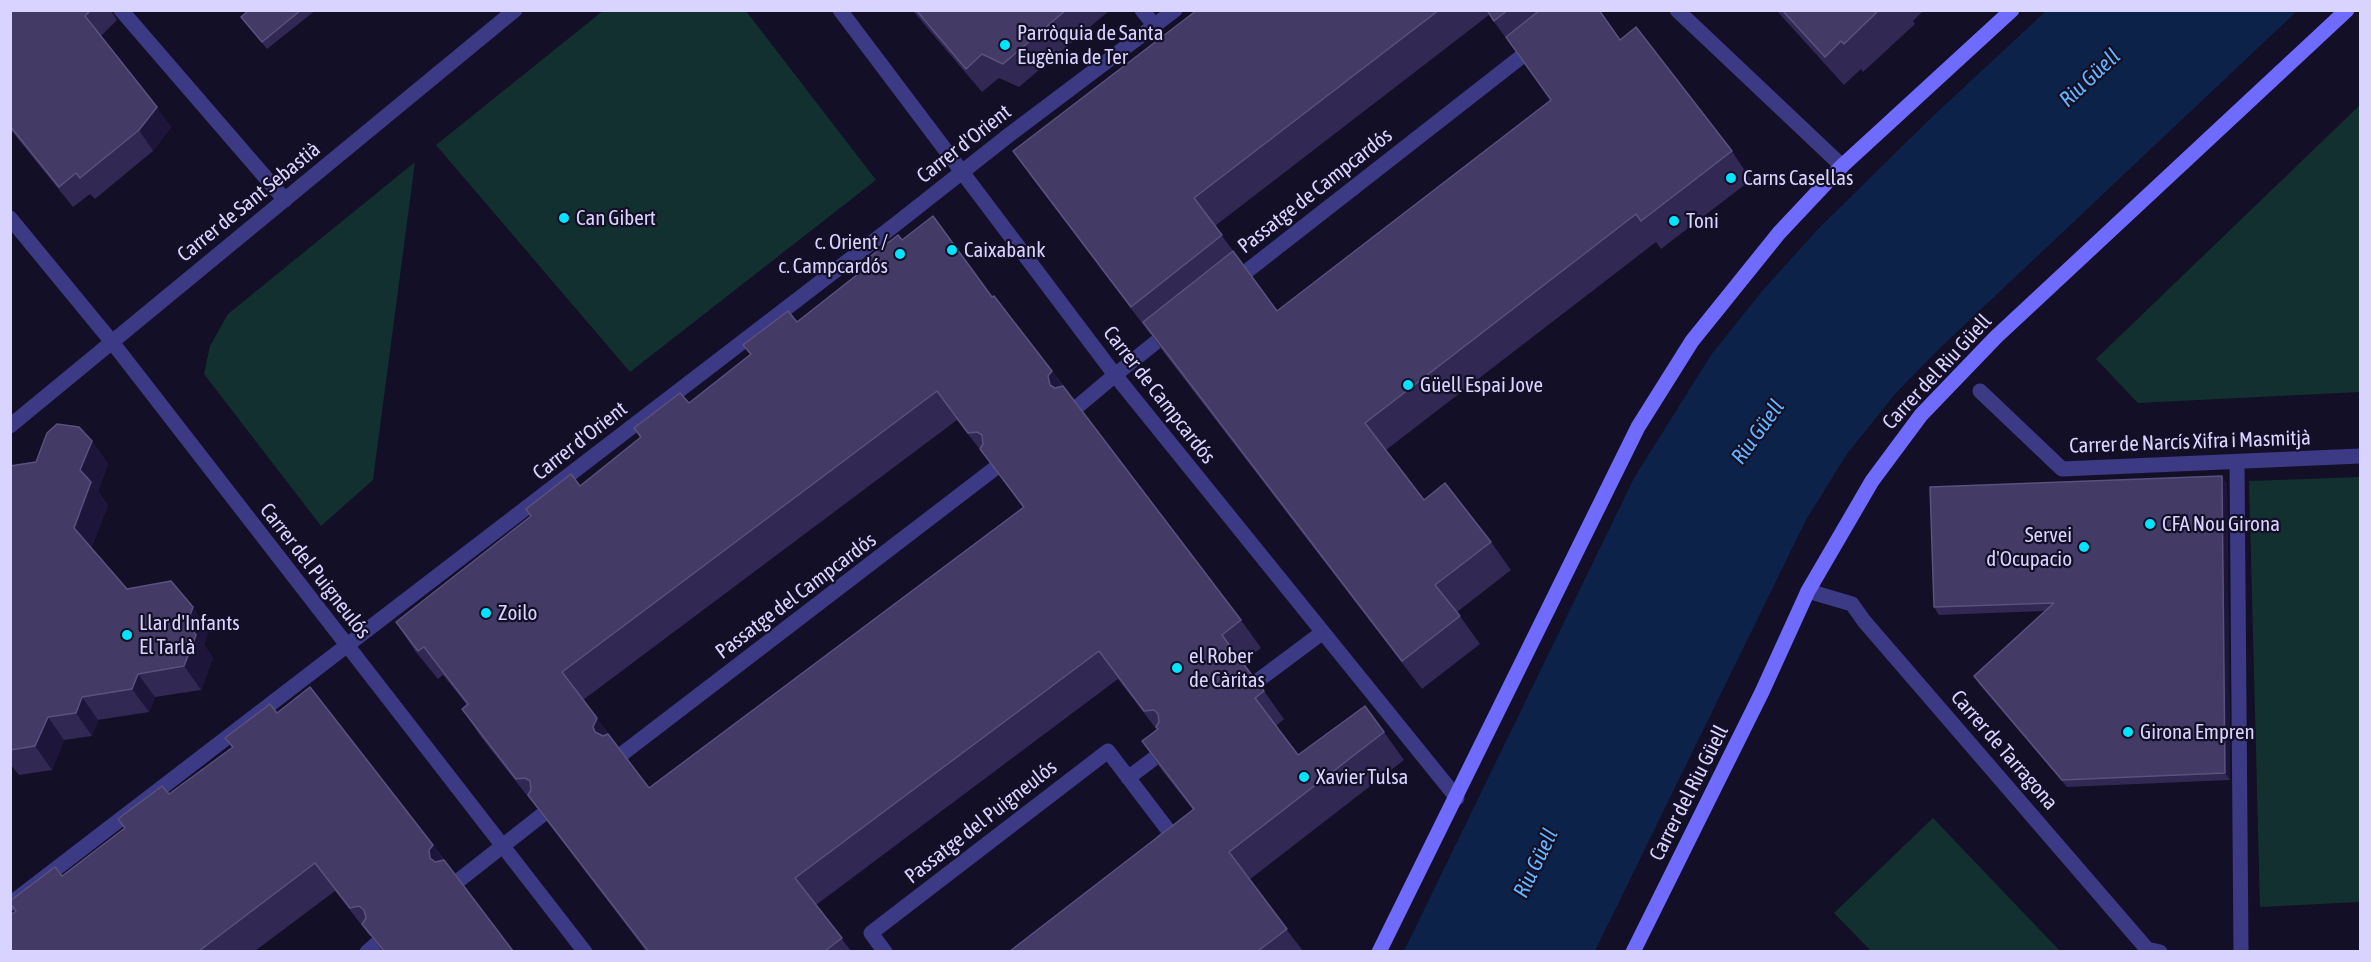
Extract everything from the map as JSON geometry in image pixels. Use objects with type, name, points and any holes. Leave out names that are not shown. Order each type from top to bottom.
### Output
[{"type":"street","points":[[121,10],[285,200]]},
{"type":"street","name":"Carrer de Sant Sebastià","points":[[10,426],[515,10]]},
{"type":"street","name":"Carrer de Campcardós","points":[[840,10],[1114,375],[1457,798]]},
{"type":"street","points":[[1142,10],[1155,26]]},
{"type":"street","name":"Carrer d'Orient","points":[[10,904],[1175,10]]},
{"type":"street","points":[[1677,10],[1842,166]]},
{"type":"street","points":[[1379,951],[1457,798],[1638,427],[1692,341],[1779,233],[1842,166],[2012,10]]},
{"type":"street","name":"Carrer del Riu Güell","points":[[1633,951],[1757,703],[1808,591],[1872,481],[1921,415],[1996,337],[2347,10]]},
{"type":"street","name":"Passatge de Campcardós","points":[[1223,290],[1543,40]]},
{"type":"street","name":"Carrer del Puigneulós","points":[[10,218],[112,342],[585,951]]},
{"type":"street","points":[[1077,407],[1185,319]]},
{"type":"street","name":"Carrer de Narcís Xifra i Masmitjà","points":[[1980,391],[2062,469],[2361,456]]},
{"type":"street","points":[[2237,462],[2241,951]]},
{"type":"street","name":"Passatge del Campcardós","points":[[622,754],[994,469]]},
{"type":"street","name":"Carrer de Tarragona","points":[[1808,591],[1852,604],[1864,621],[2147,949],[2160,951]]},
{"type":"street","points":[[1256,682],[1323,632]]},
{"type":"street","points":[[1128,778],[1170,747]]},
{"type":"street","name":"Passatge del Puigneulós","points":[[885,951],[871,933],[1108,751],[1171,834],[1153,848]]},
{"type":"street","points":[[458,880],[542,815]]},
{"type":"green space","points":[[604,10],[746,11],[876,180],[630,372],[436,145]]},
{"type":"green space","points":[[2360,105],[2360,392],[2138,403],[2096,359]]},
{"type":"green space","points":[[415,162],[373,480],[321,526],[204,374],[210,346],[228,314]]},
{"type":"green space","points":[[2360,477],[2360,902],[2260,907],[2249,481]]},
{"type":"green space","points":[[1933,818],[2060,951],[1871,951],[1834,913]]},
{"type":"water","name":"Riu Güell","points":[[2046,11],[2297,11],[1940,348],[1895,394],[1847,454],[1806,520],[1595,951],[1404,951],[1634,478],[1711,355],[1763,290],[1819,228],[1932,117]]},
{"type":"building","points":[[10,10],[91,10],[85,16],[157,107],[139,130],[80,178],[76,173],[59,187],[10,126]]},
{"type":"building","points":[[249,10],[301,10],[262,42],[241,17]]},
{"type":"building","points":[[916,10],[1066,10],[1003,64],[982,54],[966,69]]},
{"type":"building","points":[[1197,10],[1439,10],[1194,198],[1222,235],[1131,307],[1013,151]]},
{"type":"building","points":[[1487,10],[1508,10],[1494,21]]},
{"type":"building","points":[[1540,10],[1599,10],[1620,40],[1636,27],[1732,151],[1641,221],[1636,214],[1365,423],[1424,500],[1445,483],[1491,542],[1435,585],[1460,616],[1402,661],[1143,322],[1233,251],[1277,311],[1551,100],[1506,37]]},
{"type":"building","points":[[1782,10],[1879,10],[1844,44],[1841,41],[1825,57]]},
{"type":"building","points":[[933,216],[992,297],[994,296],[1052,371],[1048,376],[1050,385],[1055,388],[1063,386],[1241,620],[1222,635],[1230,646],[1227,651],[1228,659],[1233,663],[1242,662],[1264,691],[1255,698],[1298,755],[1365,706],[1384,732],[1229,852],[1287,929],[1258,951],[1010,951],[1194,809],[1142,741],[1158,729],[1156,727],[1159,722],[1158,714],[1154,710],[1144,711],[1099,651],[795,878],[842,938],[825,951],[648,951],[528,795],[531,790],[530,781],[525,778],[516,779],[462,709],[468,704],[424,647],[418,651],[396,622],[531,516],[526,509],[571,474],[580,486],[641,437],[634,428],[680,393],[689,403],[751,354],[743,345],[788,311],[797,322],[858,274],[854,269],[898,235],[902,240]],"holes":[[[937,391],[968,433],[977,432],[982,435],[983,444],[980,449],[1024,507],[649,788],[608,734],[603,736],[595,732],[593,727],[597,718],[562,672]]]},
{"type":"building","points":[[57,424],[79,427],[92,441],[80,470],[91,482],[74,528],[127,589],[171,581],[193,607],[187,623],[196,635],[184,666],[138,674],[132,689],[82,697],[76,713],[48,717],[35,746],[10,750],[10,466],[36,462],[47,433]]},
{"type":"building","points":[[2222,476],[2225,773],[2062,780],[1974,676],[2054,603],[1934,607],[1930,487]]},
{"type":"building","points":[[310,687],[433,845],[429,850],[430,858],[435,862],[444,860],[513,951],[384,951],[362,924],[366,918],[364,910],[359,906],[350,908],[315,863],[199,951],[10,951],[10,915],[16,911],[10,901],[55,867],[62,876],[125,828],[118,819],[162,786],[169,794],[233,747],[225,738],[270,704],[277,713]]},
{"type":"place","name":"Parròquia de Santa Eugènia de Ter","points":[[1005,45]]},
{"type":"place","name":"Carns Casellas","points":[[1731,178]]},
{"type":"place","name":"Can Gibert","points":[[564,218]]},
{"type":"place","name":"Toni","points":[[1674,221]]},
{"type":"place","name":"Caixabank","points":[[952,250]]},
{"type":"place","name":"c. Orient / c. Campcardós","points":[[900,254]]},
{"type":"place","name":"Güell Espai Jove","points":[[1408,385]]},
{"type":"place","name":"CFA Nou Girona","points":[[2150,524]]},
{"type":"place","name":"Servei d'Ocupacio","points":[[2084,547]]},
{"type":"place","name":"Zoilo","points":[[486,613]]},
{"type":"place","name":"Llar d'Infants El Tarlà","points":[[127,635]]},
{"type":"place","name":"el Rober de Càritas","points":[[1177,668]]},
{"type":"place","name":"Girona Empren","points":[[2128,732]]},
{"type":"place","name":"Xavier Tulsa","points":[[1304,777]]}]
